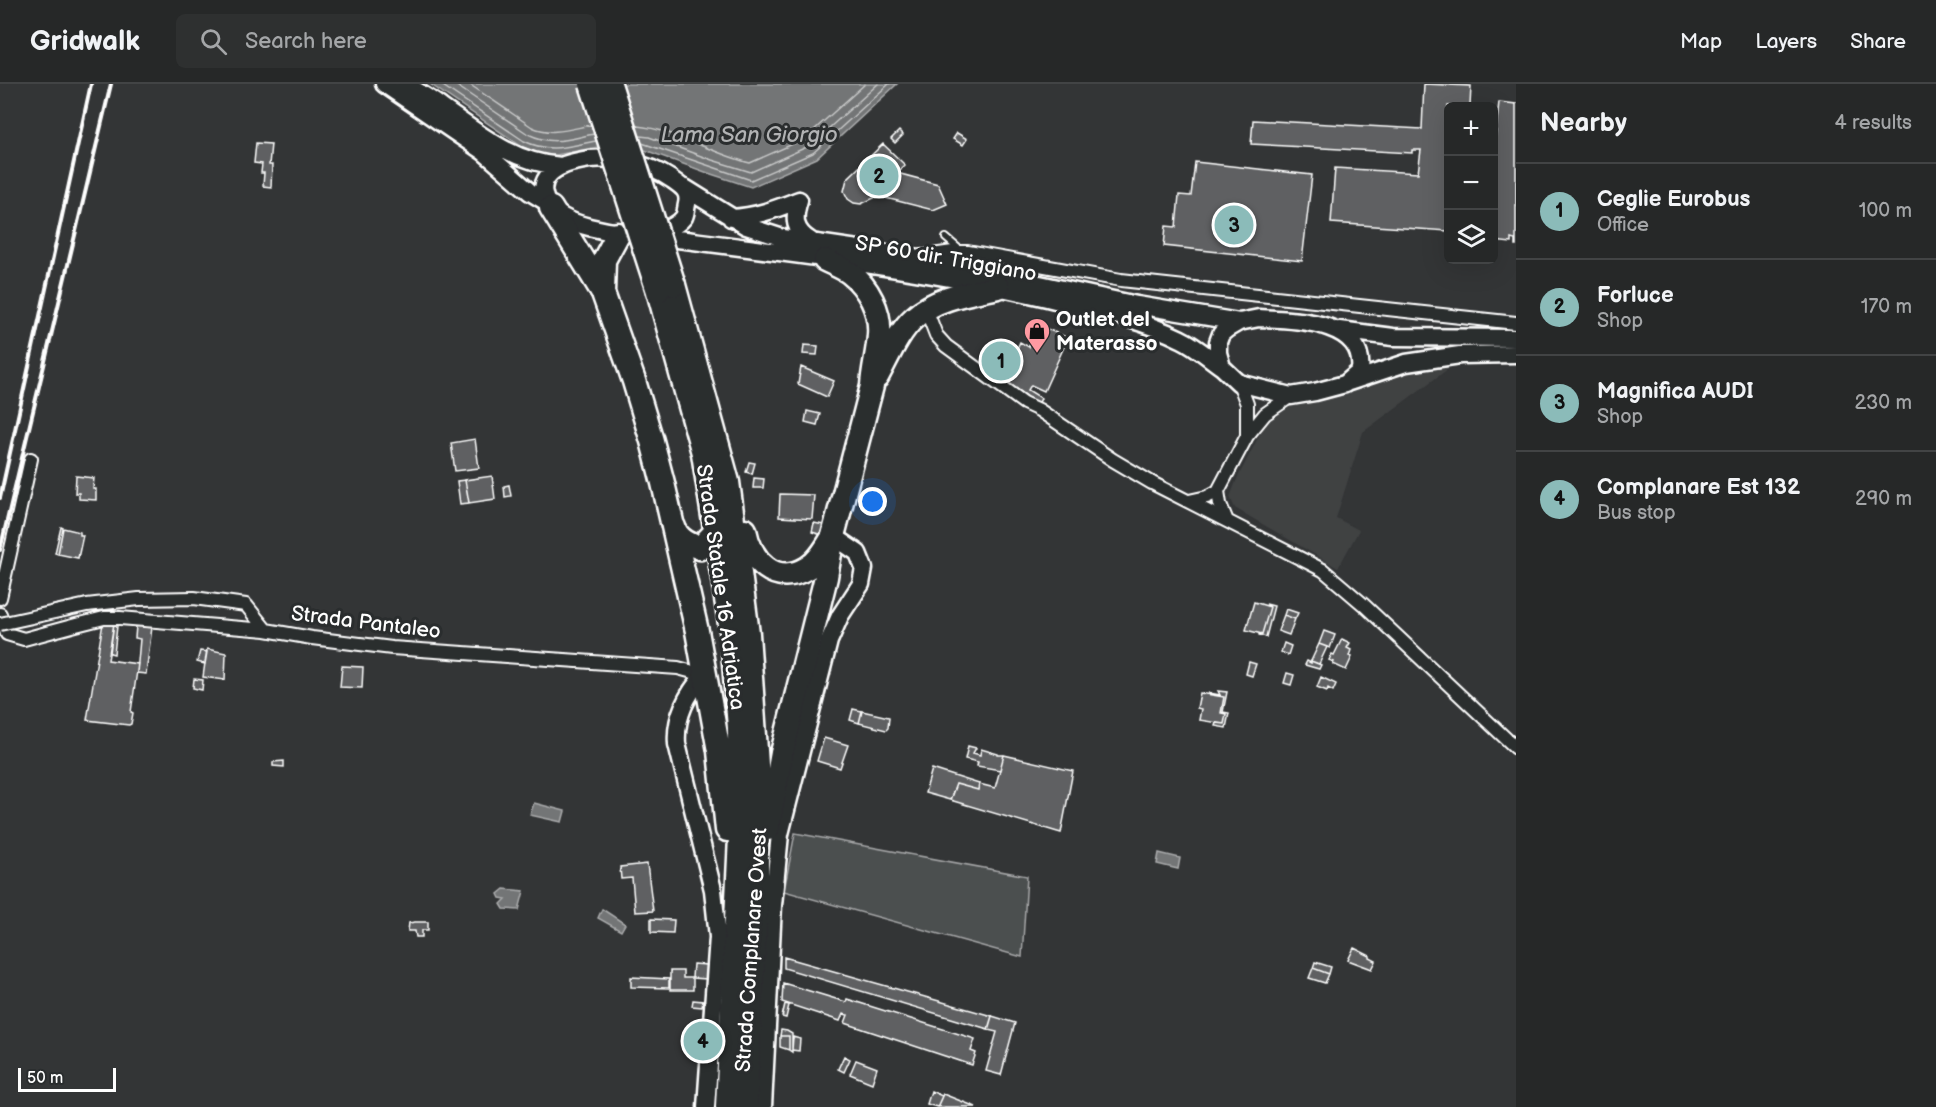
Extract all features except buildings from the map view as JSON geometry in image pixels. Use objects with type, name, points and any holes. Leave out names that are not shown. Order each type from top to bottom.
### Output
[{"type":"highway","name":"Strada Statale 16 Adriatica","points":[[591,84],[666,288],[703,453],[716,531],[732,637],[739,728],[740,837],[747,899],[746,1107]]},
{"type":"highway","name":"Strada Statale 16 Adriatica","points":[[610,84],[666,288],[728,482],[748,634],[758,765],[727,1107]]},
{"type":"highway","points":[[548,205],[603,292],[634,381],[675,534],[687,543],[700,548]]},
{"type":"highway","points":[[603,292],[604,260],[618,234]]},
{"type":"highway","points":[[747,899],[764,867],[782,753],[826,577],[833,536],[872,386],[879,334],[878,313],[861,284],[849,273],[825,260]]},
{"type":"highway","points":[[872,386],[909,323],[926,309],[936,303],[998,287]]},
{"type":"highway","points":[[728,482],[739,501],[747,544],[754,558],[765,568],[778,573],[793,574],[807,568],[817,560],[833,536]]},
{"type":"highway","points":[[673,524],[697,631],[718,751],[729,861],[747,899]]},
{"type":"highway","points":[[685,584],[689,564],[716,531]]},
{"type":"main road","points":[[384,84],[484,152],[564,218],[618,234],[649,234],[666,229],[685,215],[688,199],[685,188]]},
{"type":"main road","points":[[405,84],[499,148],[543,165],[561,166],[589,159],[601,159],[649,167],[731,218],[764,233],[783,238],[919,258],[1146,307],[1239,322]]},
{"type":"main road","points":[[548,205],[543,194],[544,182],[561,166]]},
{"type":"main road","points":[[731,218],[766,213],[799,200],[796,211],[797,228],[800,234],[811,241]]},
{"type":"main road","name":"SP 60 dir. Triggiano","points":[[649,234],[934,275],[998,287],[1117,315],[1149,325],[1183,340],[1222,367],[1239,383]]},
{"type":"main road","points":[[1222,367],[1218,353],[1221,334],[1239,322],[1259,318],[1296,321],[1339,330],[1393,337],[1516,338]]},
{"type":"main road","points":[[1339,330],[1352,341],[1360,354],[1360,370],[1345,384]]},
{"type":"main road","points":[[1239,383],[1291,396],[1345,384],[1406,363],[1460,356],[1516,354]]},
{"type":"main road","name":"Strada Complanare Ovest","points":[[763,1107],[773,905],[780,834],[829,641],[840,616],[861,584],[864,568],[858,553],[833,536]]},
{"type":"main road","points":[[704,675],[685,703],[676,731],[677,744],[717,914],[718,937],[706,1107]]},
{"type":"street","points":[[919,258],[963,252],[1121,280],[1516,323]]},
{"type":"street","points":[[1296,321],[1301,300]]},
{"type":"street","points":[[926,309],[936,335],[946,346],[1024,403],[1039,410],[1113,460],[1152,483],[1323,570],[1364,605],[1516,748]]},
{"type":"street","points":[[1239,383],[1247,404],[1247,436]]},
{"type":"street","points":[[1188,501],[1207,497],[1218,491],[1247,436],[1264,414],[1291,396]]},
{"type":"street","points":[[0,598],[31,459]]},
{"type":"street","points":[[1218,491],[1220,504],[1227,521]]},
{"type":"street","points":[[0,624],[87,605],[140,599],[194,598],[246,605],[266,630]]},
{"type":"street","name":"Strada Pantaleo","points":[[0,614],[7,634],[24,639],[104,618],[120,618],[266,630],[392,648],[678,668],[704,675]]},
{"type":"lane","points":[[946,238],[963,252]]},
{"type":"shaded area","points":[[1456,363],[1363,432],[1336,518],[1359,530],[1338,568],[1235,508],[1230,497],[1237,479],[1261,432],[1272,418],[1289,407],[1336,397],[1360,385],[1426,366]]},
{"type":"shaded area","points":[[795,833],[1027,876],[1022,957],[784,891]]},
{"type":"water","name":"Lama San Giorgio","points":[[430,84],[897,84],[817,158],[751,187],[645,150],[598,147],[556,155],[538,154],[521,146]]},
{"type":"water","points":[[534,803],[565,811],[562,822],[530,815]]},
{"type":"water","points":[[1159,853],[1180,858],[1178,869],[1157,864]]},
{"type":"water","points":[[504,889],[524,891],[519,910],[504,909],[501,904],[506,899],[500,898],[498,894]]},
{"type":"water","points":[[602,909],[625,924],[621,931],[598,918]]},
{"type":"railway","points":[[0,498],[91,84]]},
{"type":"railway","points":[[0,550],[111,84]]},
{"type":"place","name":"Forluce","points":[[879,176]]},
{"type":"place","name":"Magnifica AUDI","points":[[1234,225]]},
{"type":"place","name":"Outlet del Materasso","points":[[1037,354]]},
{"type":"place","name":"Ceglie Eurobus","points":[[1001,361]]},
{"type":"place","name":"Complanare Est 132","points":[[703,1041]]}]
